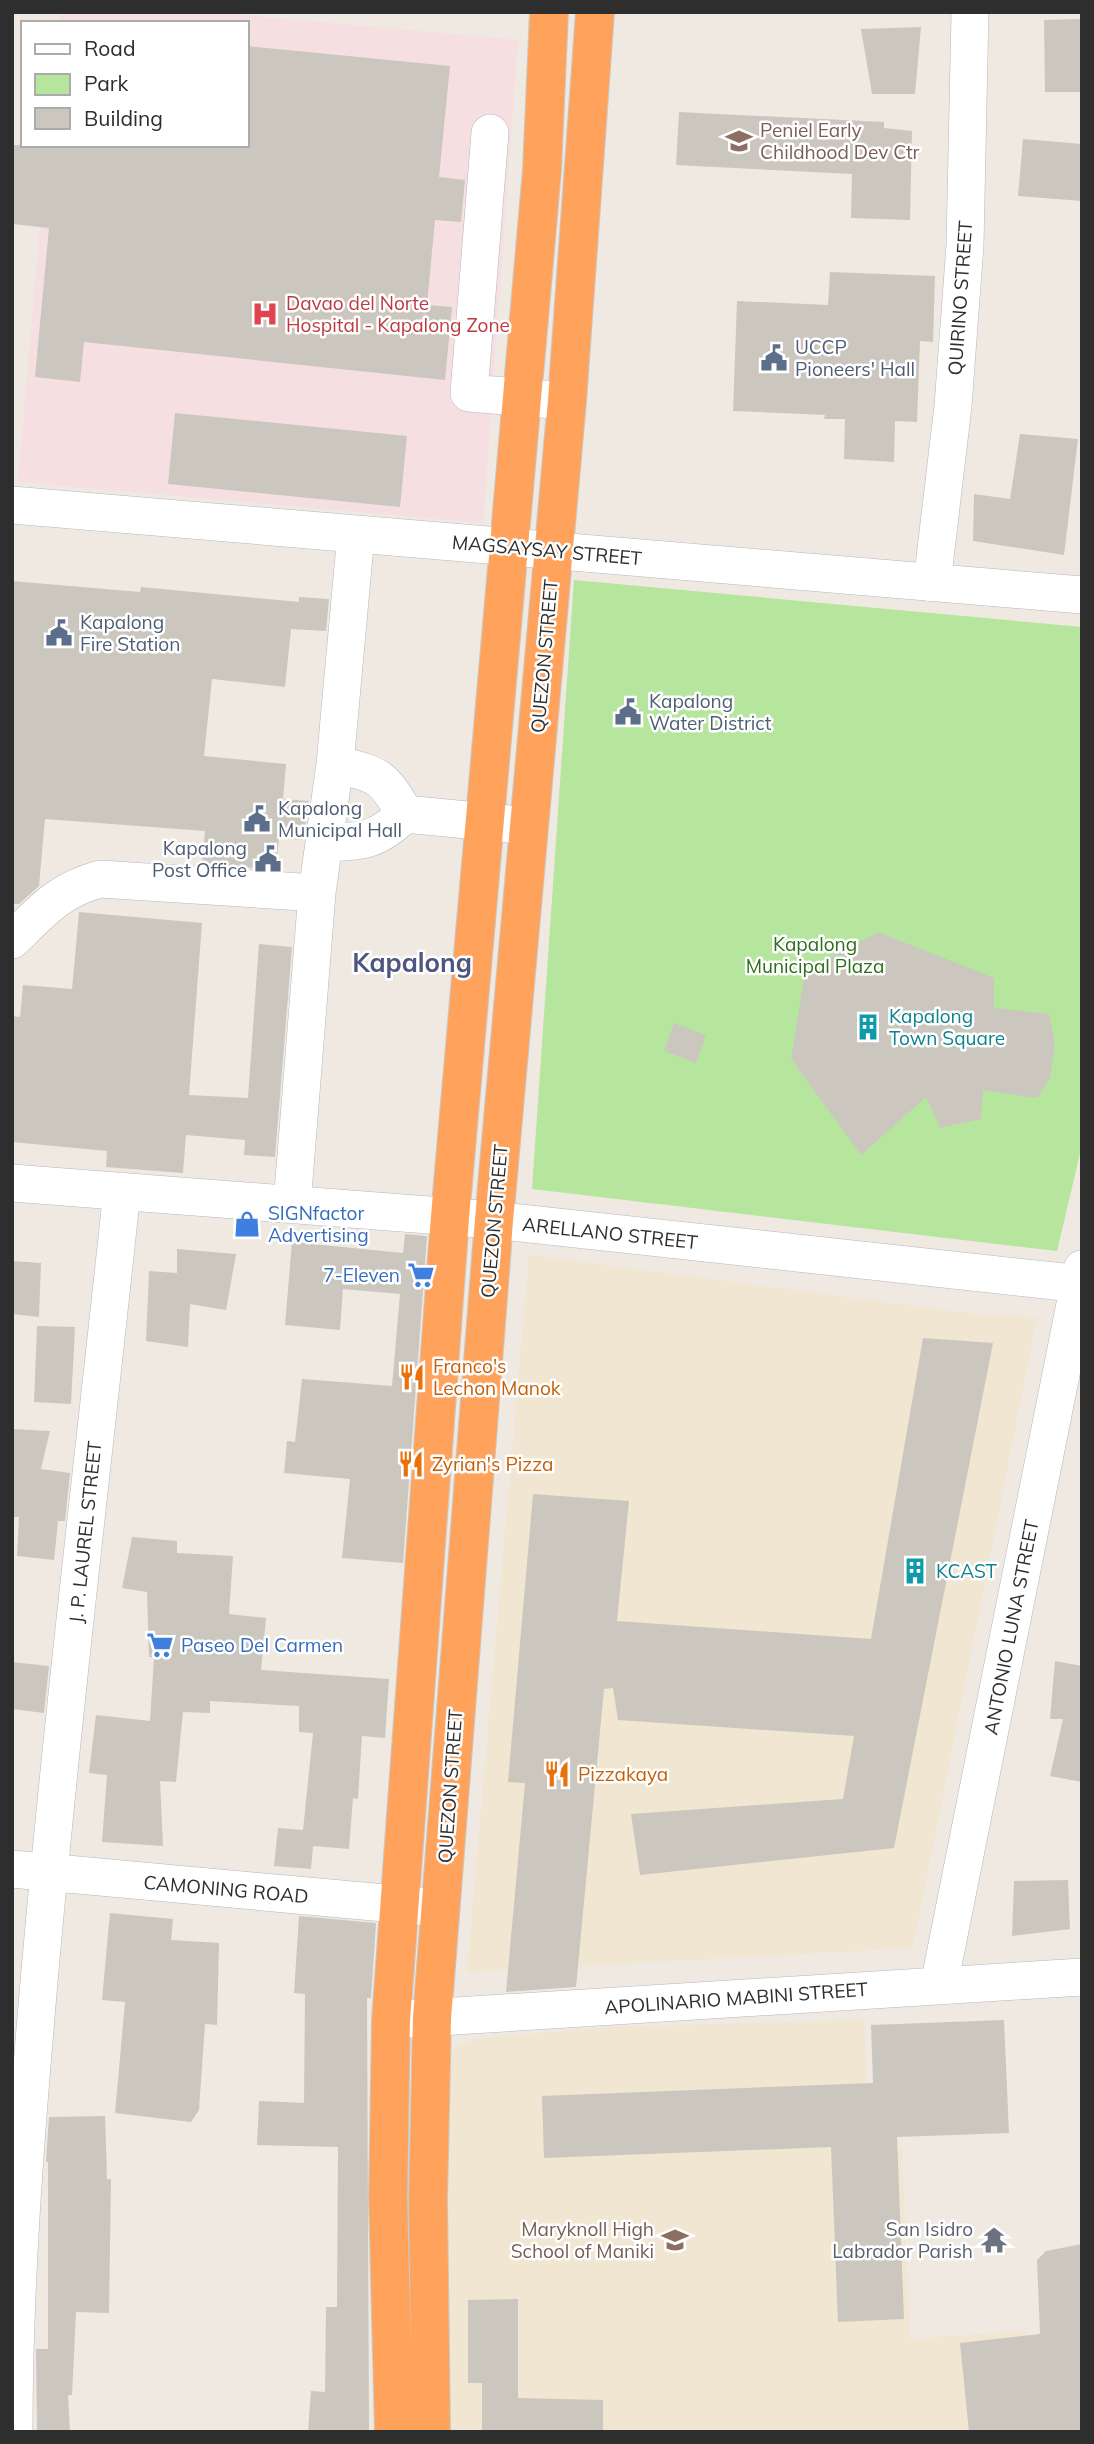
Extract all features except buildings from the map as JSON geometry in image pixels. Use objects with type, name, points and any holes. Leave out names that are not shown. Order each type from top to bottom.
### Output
[{"type":"highway","points":[[394,2432],[388,2199],[391,2020],[450,1217],[542,170],[549,12]]},
{"type":"highway","name":"QUEZON STREET","points":[[431,2432],[428,2200],[432,2018],[494,1220],[567,401],[595,12]]},
{"type":"street","name":"QUIRINO STREET","points":[[932,583],[953,406],[964,259],[970,12]]},
{"type":"street","points":[[490,134],[469,393],[567,401]]},
{"type":"street","name":"MAGSAYSAY STREET","points":[[12,505],[1082,595]]},
{"type":"street","points":[[292,1205],[317,893],[335,764],[356,534]]},
{"type":"street","points":[[335,764],[374,774],[392,791],[405,814]]},
{"type":"street","points":[[326,843],[372,840],[405,814],[529,826]]},
{"type":"street","points":[[12,940],[56,897],[75,886],[100,879],[317,893]]},
{"type":"street","name":"ARELLANO STREET","points":[[12,1183],[494,1220],[1081,1279]]},
{"type":"street","name":"J. P. LAUREL STREET","points":[[14,2432],[14,2366],[25,2149],[48,1872],[122,1191]]},
{"type":"street","name":"ANTONIO LUNA STREET","points":[[939,1985],[1081,1279]]},
{"type":"street","name":"CAMONING ROAD","points":[[12,1868],[440,1909]]},
{"type":"street","name":"APOLINARIO MABINI STREET","points":[[391,2020],[1082,1977]]},
{"type":"shaded area","name":"Davao del Norte Hospital - Kapalong Zone","points":[[59,12],[210,12],[518,40],[483,523],[18,482],[47,147],[248,147],[248,21],[58,21]]},
{"type":"shaded area","points":[[529,1255],[967,1313],[1037,1318],[913,1948],[467,1972]]},
{"type":"shaded area","name":"Maryknoll High School of Maniki","points":[[864,2020],[870,2148],[902,2147],[910,2339],[1026,2331],[1030,2432],[443,2432],[444,2069],[450,2050],[473,2039],[608,2027]]},
{"type":"green space","name":"Kapalong Municipal Plaza","points":[[574,580],[1082,627],[1082,1145],[1057,1251],[532,1189]]},
{"type":"place","name":"Peniel Early Childhood Dev Ctr","points":[[739,141]]},
{"type":"place","name":"Davao del Norte Hospital - Kapalong Zone","points":[[265,314]]},
{"type":"place","name":"UCCP Pioneers' Hall","points":[[774,358]]},
{"type":"place","name":"Kapalong Fire Station","points":[[59,633]]},
{"type":"place","name":"Kapalong Water District","points":[[628,712]]},
{"type":"place","name":"Kapalong Municipal Hall","points":[[257,819]]},
{"type":"place","name":"Kapalong Post Office","points":[[268,859]]},
{"type":"place","name":"Kapalong Town Square","points":[[868,1027]]},
{"type":"place","name":"SIGNfactor Advertising","points":[[247,1224]]},
{"type":"place","name":"7-Eleven","points":[[421,1275]]},
{"type":"place","name":"Franco's Lechon Manok","points":[[412,1377]]},
{"type":"place","name":"Zyrian's Pizza","points":[[411,1464]]},
{"type":"place","name":"KCAST","points":[[915,1571]]},
{"type":"place","name":"Paseo Del Carmen","points":[[160,1645]]},
{"type":"place","name":"Pizzakaya","points":[[557,1774]]},
{"type":"place","name":"Maryknoll High School of Maniki","points":[[675,2240]]},
{"type":"place","name":"San Isidro Labrador Parish","points":[[994,2240]]},
{"type":"district","name":"Kapalong","points":[[412,963]]}]
